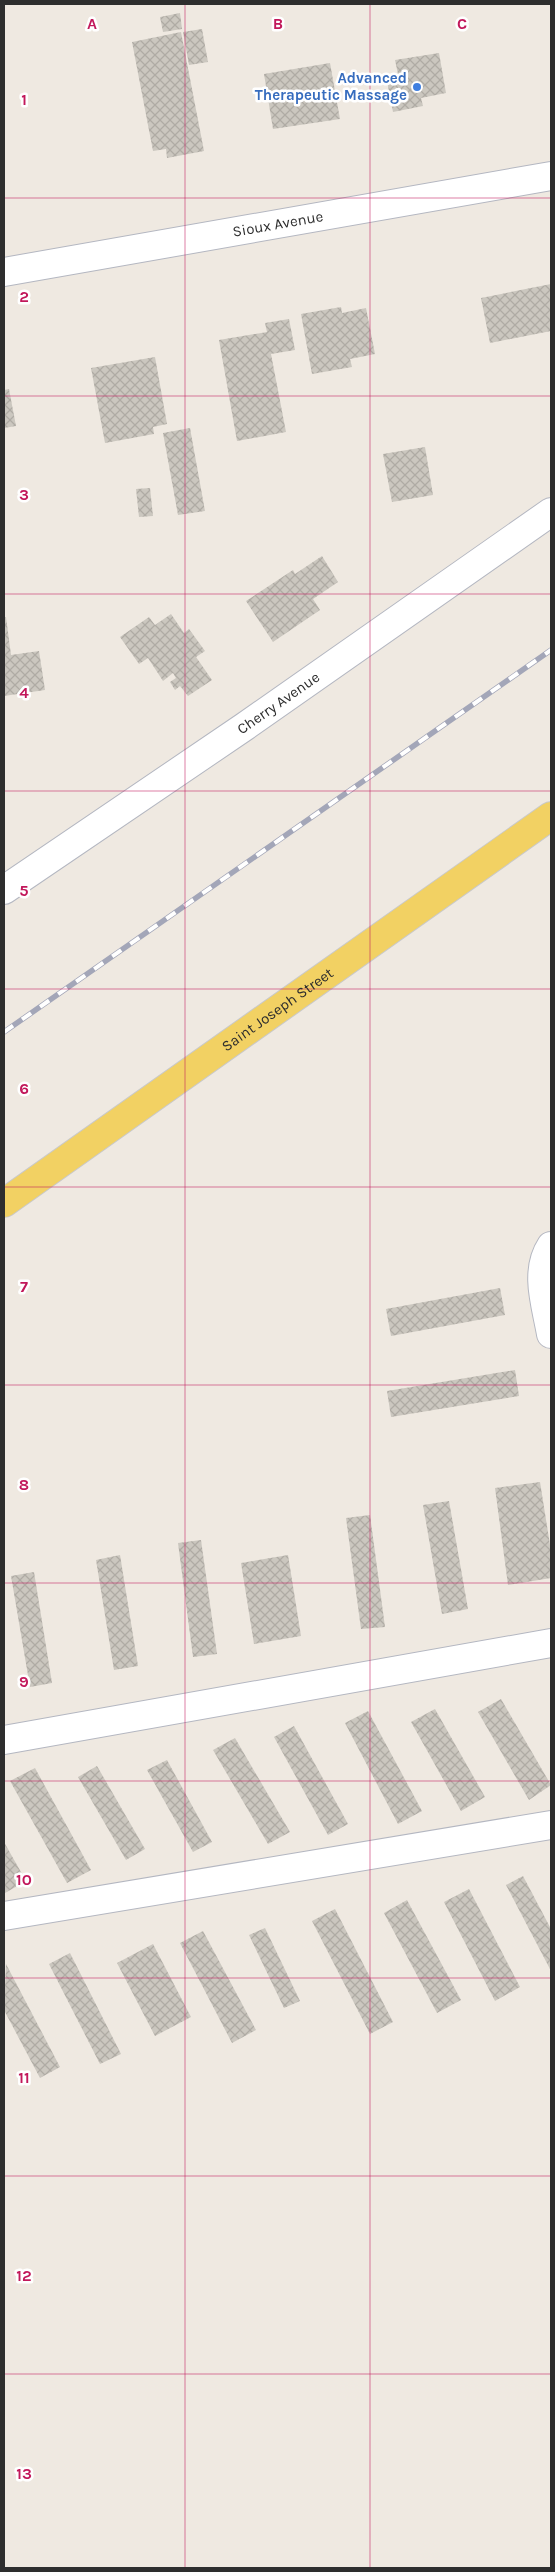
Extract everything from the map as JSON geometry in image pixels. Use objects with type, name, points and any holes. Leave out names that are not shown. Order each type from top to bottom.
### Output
[{"type":"main road","name":"Saint Joseph Street","points":[[4,1203],[551,816]]},
{"type":"street","name":"Sioux Avenue","points":[[4,272],[551,176]]},
{"type":"street","name":"Cherry Avenue","points":[[4,890],[244,727],[551,512]]},
{"type":"street","points":[[547,1252],[542,1284],[551,1334]]},
{"type":"street","points":[[4,1740],[551,1643]]},
{"type":"street","points":[[4,1916],[551,1825]]},
{"type":"building","points":[[180,13],[182,29],[163,32],[160,17]]},
{"type":"building","points":[[202,29],[208,62],[189,65],[183,32]]},
{"type":"building","points":[[181,32],[204,151],[167,158],[166,149],[153,151],[132,42]]},
{"type":"building","name":"Advanced Therapeutic Massage","points":[[439,53],[446,93],[421,98],[423,106],[393,112],[387,81],[399,79],[395,60]]},
{"type":"building","points":[[330,63],[340,119],[273,129],[264,74]]},
{"type":"building","points":[[551,284],[551,331],[490,343],[481,298]]},
{"type":"building","points":[[341,307],[342,313],[366,308],[375,354],[350,359],[352,367],[312,374],[301,314]]},
{"type":"building","points":[[289,319],[295,350],[271,354],[286,432],[237,441],[219,340],[267,332],[265,323]]},
{"type":"building","points":[[155,357],[167,424],[153,427],[154,434],[105,443],[91,368]]},
{"type":"building","points":[[9,389],[16,426],[4,428],[4,390]]},
{"type":"building","points":[[190,428],[205,511],[178,515],[163,433]]},
{"type":"building","points":[[425,447],[433,495],[392,502],[383,454]]},
{"type":"building","points":[[150,488],[153,516],[139,517],[136,489]]},
{"type":"building","points":[[322,556],[338,582],[313,599],[320,610],[273,642],[246,601],[293,570],[295,574]]},
{"type":"building","points":[[171,614],[184,633],[189,629],[205,651],[196,657],[212,680],[188,696],[180,686],[175,690],[170,682],[176,678],[173,673],[163,681],[148,658],[139,664],[120,637],[149,617],[155,625]]},
{"type":"building","points":[[4,617],[6,617],[11,655],[39,651],[45,690],[4,696]]},
{"type":"building","points":[[500,1288],[505,1315],[391,1336],[386,1309]]},
{"type":"building","points":[[515,1370],[519,1396],[391,1417],[387,1391]]},
{"type":"building","points":[[540,1482],[551,1551],[551,1578],[508,1585],[495,1488]]},
{"type":"building","points":[[449,1501],[468,1609],[442,1614],[423,1505]]},
{"type":"building","points":[[370,1515],[385,1627],[361,1629],[346,1518]]},
{"type":"building","points":[[201,1540],[217,1654],[193,1657],[178,1543]]},
{"type":"building","points":[[120,1555],[138,1666],[114,1670],[96,1560]]},
{"type":"building","points":[[288,1555],[301,1636],[254,1644],[241,1563]]},
{"type":"building","points":[[34,1572],[52,1683],[30,1687],[11,1576]]},
{"type":"building","points":[[501,1699],[551,1785],[529,1800],[478,1712]]},
{"type":"building","points":[[435,1709],[485,1797],[461,1811],[411,1722]]},
{"type":"building","points":[[368,1711],[422,1811],[398,1824],[345,1723]]},
{"type":"building","points":[[294,1726],[348,1824],[328,1835],[274,1737]]},
{"type":"building","points":[[235,1738],[290,1832],[268,1844],[213,1750]]},
{"type":"building","points":[[167,1760],[212,1842],[193,1852],[147,1770]]},
{"type":"building","points":[[97,1766],[145,1849],[126,1860],[78,1777]]},
{"type":"building","points":[[35,1768],[91,1870],[67,1883],[10,1781]]},
{"type":"building","points":[[4,1842],[26,1881],[5,1893],[4,1890]]},
{"type":"building","points":[[523,1876],[551,1929],[551,1971],[506,1885]]},
{"type":"building","points":[[469,1889],[520,1987],[495,2001],[444,1902]]},
{"type":"building","points":[[407,1900],[461,2000],[437,2013],[384,1913]]},
{"type":"building","points":[[335,1909],[393,2022],[370,2034],[312,1921]]},
{"type":"building","points":[[265,1928],[300,2001],[284,2008],[249,1935]]},
{"type":"building","points":[[203,1931],[256,2030],[232,2043],[180,1943]]},
{"type":"building","points":[[153,1944],[191,2017],[155,2036],[117,1963]]},
{"type":"building","points":[[70,1953],[121,2054],[100,2064],[49,1964]]},
{"type":"building","points":[[6,1964],[60,2067],[40,2078],[4,2010]]},
{"type":"railway","points":[[4,1032],[551,650]]},
{"type":"place","name":"Advanced Therapeutic Massage","points":[[417,87]]}]
